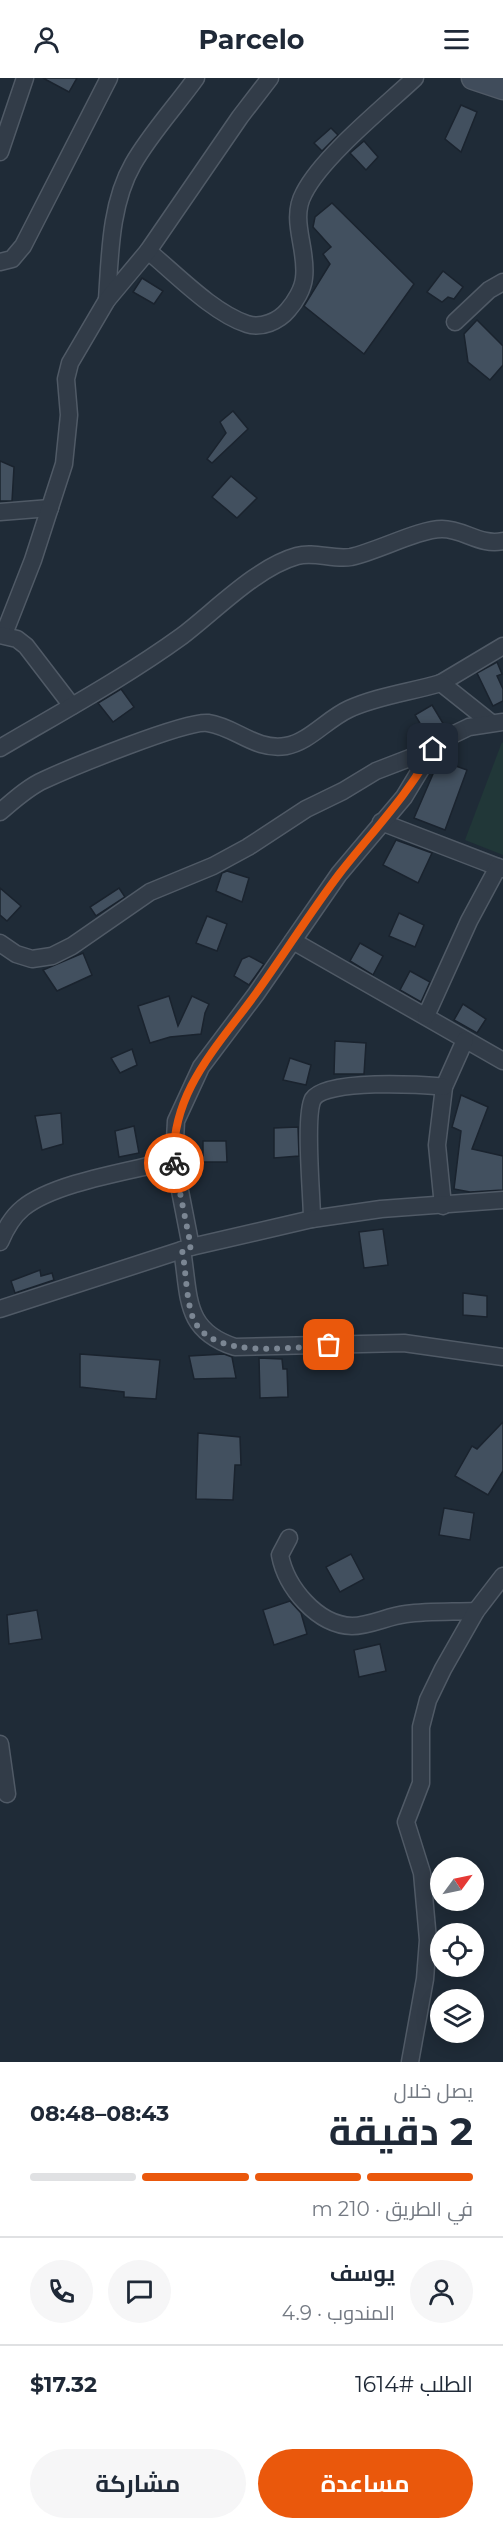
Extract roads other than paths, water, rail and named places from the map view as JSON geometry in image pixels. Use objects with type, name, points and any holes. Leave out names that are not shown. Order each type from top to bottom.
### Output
[{"type":"street","points":[[0,152],[26,78]]},
{"type":"street","points":[[0,262],[12,259],[23,246],[109,78]]},
{"type":"street","points":[[107,300],[111,235],[125,182],[133,164],[196,78]]},
{"type":"street","points":[[72,706],[35,656],[16,639],[2,634],[50,508],[64,464],[68,437],[66,379],[70,363],[107,300],[148,251],[240,117],[270,78]]},
{"type":"street","points":[[148,251],[225,313],[249,325],[264,325],[283,316],[294,302],[304,279],[304,255],[297,212],[303,194],[317,173],[415,78]]},
{"type":"street","points":[[473,78],[503,88]]},
{"type":"street","points":[[455,322],[489,290],[503,282]]},
{"type":"street","points":[[0,512],[50,508]]},
{"type":"street","points":[[0,748],[72,706],[181,636],[263,573],[285,559],[300,555],[348,557],[378,550],[439,529],[454,530],[481,541],[503,541]]},
{"type":"street","points":[[0,812],[42,780],[107,754],[197,723],[222,727],[249,741],[266,746],[287,746],[305,739],[334,717],[352,708],[441,683],[503,646]]},
{"type":"street","points":[[441,683],[496,722]]},
{"type":"street","points":[[0,943],[16,954],[32,959],[52,956],[72,946],[150,892],[213,866],[248,847],[306,809],[343,791],[376,771],[433,749],[448,737],[469,727],[496,722]]},
{"type":"street","points":[[433,749],[404,797],[339,874],[201,1066],[176,1121],[174,1161],[193,1318],[201,1329],[223,1343],[235,1347],[269,1348],[404,1343],[503,1357]]},
{"type":"street","points":[[381,822],[500,868],[426,1016]]},
{"type":"street","points":[[293,941],[503,1061]]},
{"type":"street","points":[[443,1206],[437,1145],[444,1087],[465,1040]]},
{"type":"street","points":[[312,1219],[309,1128],[312,1101],[315,1096],[326,1090],[389,1083],[444,1087]]},
{"type":"street","points":[[0,1242],[9,1222],[23,1208],[41,1197],[73,1185],[174,1161]]},
{"type":"street","points":[[0,1309],[186,1248],[312,1219],[381,1209],[503,1200]]},
{"type":"street","points":[[289,1538],[280,1556],[287,1579],[314,1610],[331,1621],[352,1626],[408,1614],[476,1611]]},
{"type":"street","points":[[410,2062],[425,1978],[428,1940],[422,1873],[406,1822],[421,1783],[421,1726],[428,1700],[476,1611],[503,1576]]},
{"type":"street","points":[[0,1744],[7,1794]]}]
